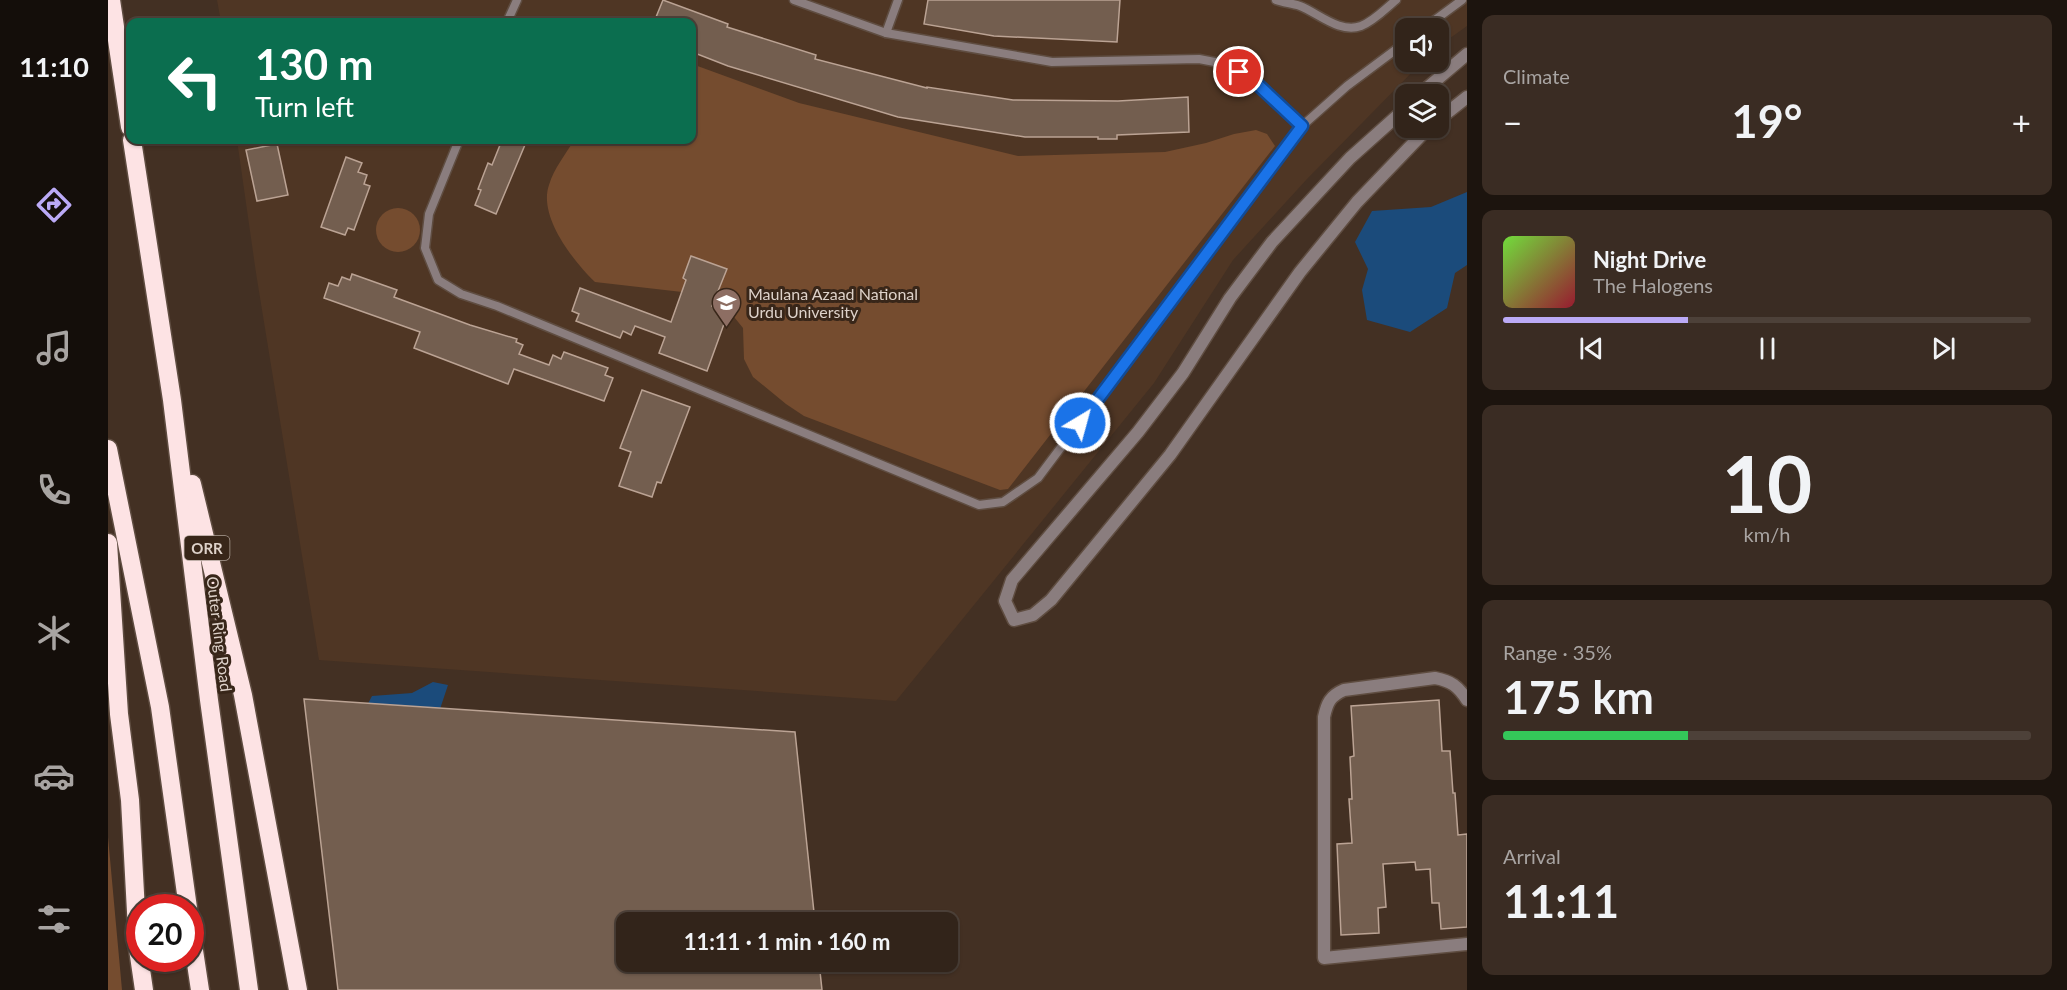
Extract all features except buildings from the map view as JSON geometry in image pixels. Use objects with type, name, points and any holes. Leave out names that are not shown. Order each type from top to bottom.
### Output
[{"type":"highway","points":[[111,0],[126,100]]},
{"type":"highway","name":"Outer Ring Road","points":[[133,144],[172,400],[209,700],[249,990]]},
{"type":"highway","name":"ORR","points":[[172,400],[243,695],[298,990]]},
{"type":"highway","points":[[108,449],[160,707],[186,894]]},
{"type":"highway","points":[[108,543],[119,714],[130,800],[135,894]]},
{"type":"highway","points":[[132,990],[135,972]]},
{"type":"highway","points":[[141,972],[144,990]]},
{"type":"highway","points":[[197,972],[200,990]]},
{"type":"street","points":[[1432,84],[1467,54]]},
{"type":"street","points":[[1449,111],[1467,97]]},
{"type":"street","points":[[1395,118],[1350,158],[1272,242],[1230,298],[1177,381],[1138,432],[1012,580],[1005,601],[1014,620],[1033,615],[1051,600],[1170,455],[1300,272],[1357,202],[1418,138]]},
{"type":"street","points":[[1467,700],[1460,688],[1447,680],[1435,678],[1344,690],[1333,694],[1323,717],[1324,958],[1467,944]]},
{"type":"lane","points":[[509,18],[517,0]]},
{"type":"lane","points":[[794,0],[886,33],[1052,62],[1198,58],[1225,64],[1254,81],[1302,126]]},
{"type":"lane","points":[[886,33],[898,0]]},
{"type":"lane","points":[[1276,0],[1299,6],[1344,27],[1352,28],[1362,26],[1395,0]]},
{"type":"lane","points":[[1438,18],[1462,0]]},
{"type":"lane","points":[[457,144],[429,214],[425,248],[438,280],[461,294],[497,306],[978,505],[1003,502],[1038,478],[1302,126],[1347,86],[1395,50]]},
{"type":"shaded area","name":"Maulana Azaad National Urdu University","points":[[217,0],[1467,0],[1467,26],[1449,39],[1449,18],[1395,18],[1395,72],[1412,72],[1400,84],[1395,84],[1395,89],[1307,179],[1233,260],[1154,383],[896,701],[319,660],[256,273],[238,144],[696,144],[696,18],[220,18]]},
{"type":"shaded area","points":[[696,65],[799,103],[1018,156],[1165,152],[1256,130],[1267,134],[1275,146],[1008,489],[1000,490],[804,416],[786,404],[753,377],[744,359],[743,328],[717,296],[595,282],[568,250],[553,224],[548,210],[547,197],[554,173],[572,144],[696,144]]},
{"type":"shaded area","points":[[398,208],[414,214],[420,230],[414,246],[398,252],[382,246],[376,230],[382,214]]},
{"type":"shaded area","points":[[108,837],[122,990],[108,990]]},
{"type":"water","points":[[1467,192],[1467,265],[1455,273],[1447,308],[1410,332],[1367,320],[1362,290],[1368,269],[1355,242],[1372,211],[1431,207]]},
{"type":"water","points":[[433,682],[448,685],[436,721],[361,717],[372,696],[412,693]]},
{"type":"place","name":"Maulana Azaad National Urdu University","points":[[727,328]]},
{"type":"route","points":[[1080,423],[1302,126],[1254,81],[1239,72]]}]
